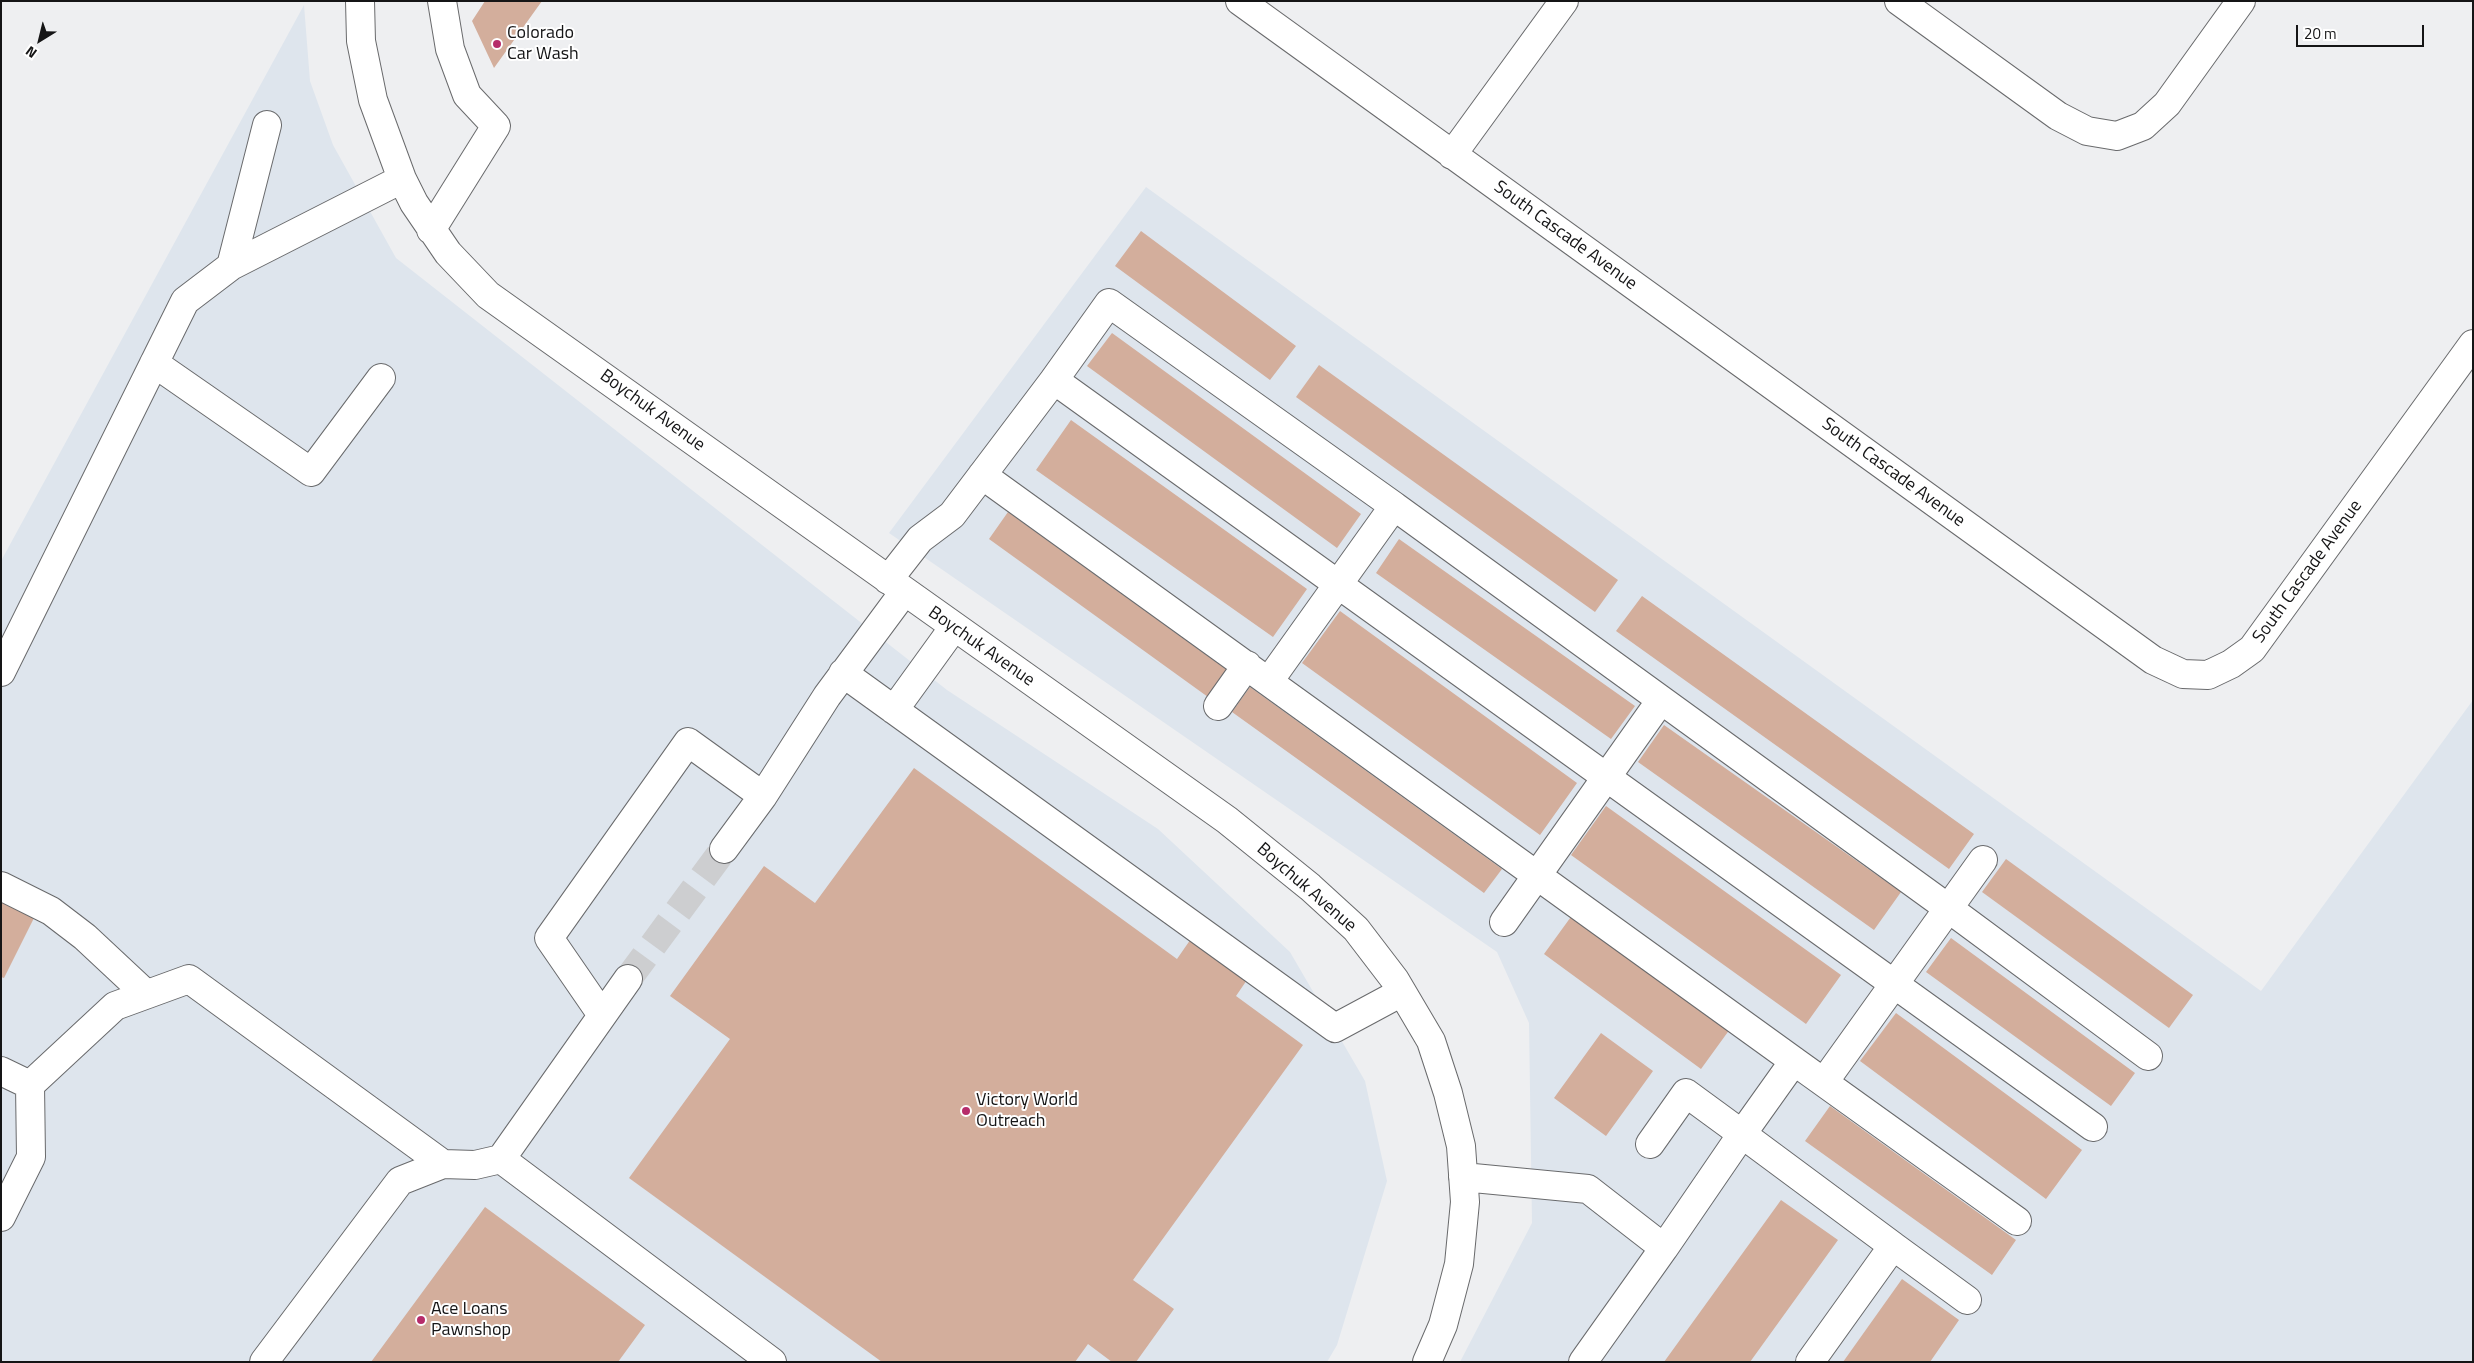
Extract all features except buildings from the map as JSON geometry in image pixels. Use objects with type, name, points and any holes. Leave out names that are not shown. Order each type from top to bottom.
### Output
[{"type":"street","name":"Boychuk Avenue","points":[[360,1],[361,41],[373,100],[402,179],[414,203],[448,253],[488,295],[1227,820],[1310,887],[1356,929],[1402,992],[1431,1041],[1448,1093],[1461,1146],[1465,1202],[1458,1264],[1443,1325],[1427,1362]]},
{"type":"street","points":[[431,230],[496,126],[467,95],[450,49],[442,1]]},
{"type":"street","name":"South Cascade Avenue","points":[[1240,1],[1452,156],[2153,660],[2183,674],[2208,675],[2231,664],[2252,649],[2473,344]]},
{"type":"street","points":[[1452,156],[1564,1]]},
{"type":"street","points":[[1899,1],[2058,116],[2087,131],[2117,136],[2144,126],[2167,104],[2241,1]]},
{"type":"street","points":[[230,266],[267,125]]},
{"type":"street","points":[[1,672],[185,301],[230,266],[402,179]]},
{"type":"street","points":[[724,849],[763,796],[843,673],[896,586],[920,539],[952,515],[1054,380],[1109,303],[1394,506],[1948,908],[2148,1056]]},
{"type":"street","points":[[154,363],[311,472],[382,378]]},
{"type":"street","points":[[1054,380],[2093,1127]]},
{"type":"street","points":[[982,475],[2017,1220]]},
{"type":"street","points":[[1269,681],[1394,506]]},
{"type":"street","points":[[894,710],[954,627]]},
{"type":"street","points":[[1218,706],[1246,665]]},
{"type":"street","points":[[843,673],[1335,1028],[1402,992]]},
{"type":"street","points":[[1504,922],[1661,700]]},
{"type":"street","points":[[602,1015],[549,938],[688,742],[763,796]]},
{"type":"street","points":[[1824,1082],[1983,860]]},
{"type":"street","points":[[1,886],[51,911],[85,937],[146,994]]},
{"type":"street","points":[[1,1216],[31,1157],[30,1085],[115,1006],[189,978],[443,1164]]},
{"type":"street","points":[[264,1362],[400,1181],[443,1164],[475,1166],[501,1159],[628,979]]},
{"type":"street","points":[[1584,1362],[1794,1061]]},
{"type":"street","points":[[1,1071],[30,1085]]},
{"type":"street","points":[[1650,1144],[1686,1093],[1966,1300]]},
{"type":"street","points":[[501,1159],[745,1353],[772,1362]]},
{"type":"street","points":[[1463,1177],[1588,1189],[1664,1248]]},
{"type":"street","points":[[1810,1362],[1893,1246]]},
{"type":"shaded area","points":[[304,5],[310,81],[333,145],[396,258],[947,690],[1158,829],[1290,952],[1365,1081],[1387,1181],[1337,1345],[1327,1362],[1,1362],[1,561]]},
{"type":"shaded area","points":[[1146,187],[2261,991],[2473,700],[2473,1362],[1460,1362],[1532,1223],[1529,1023],[1497,952],[889,533]]},
{"type":"tunnel","points":[[628,979],[724,849]]},
{"type":"place","name":"Colorado Car Wash","points":[[497,44]]},
{"type":"place","name":"Victory World Outreach","points":[[966,1111]]},
{"type":"place","name":"Ace Loans Pawnshop","points":[[421,1320]]}]
